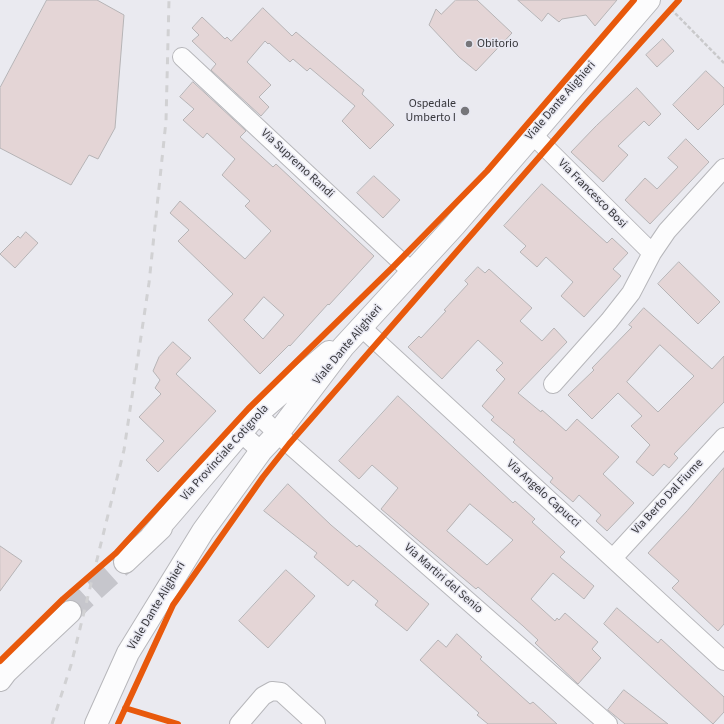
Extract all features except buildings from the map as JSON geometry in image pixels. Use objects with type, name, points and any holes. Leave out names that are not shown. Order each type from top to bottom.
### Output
[{"type":"street","name":"Viale Dante Alighieri","points":[[96,724],[128,653],[203,531],[259,455],[278,433],[343,347],[412,272],[649,0]]},
{"type":"street","name":"Via Supremo Randi","points":[[182,57],[412,272]]},
{"type":"street","name":"Via Francesco Bosi","points":[[532,134],[652,254]]},
{"type":"street","points":[[554,384],[609,322],[631,293],[652,254],[668,231],[724,168]]},
{"type":"street","name":"Via Angelo Capucci","points":[[361,327],[724,661]]},
{"type":"street","name":"Via Provinciale Cotignola","points":[[151,538],[240,432],[257,414],[315,362],[330,351],[343,347]]},
{"type":"street","name":"Via Martiri del Senio","points":[[257,414],[608,724]]},
{"type":"street","points":[[240,432],[259,455]]},
{"type":"street","name":"Via Berto Dal Fiume","points":[[613,558],[724,437]]},
{"type":"street","name":"Via Provinciale Cotignola","points":[[125,562],[233,458],[244,454],[259,455]]},
{"type":"street","points":[[0,680],[6,672],[70,612]]},
{"type":"street","points":[[239,724],[263,696],[272,691],[281,692],[316,724]]},
{"type":"path","points":[[666,15],[673,7],[724,63]]},
{"type":"tunnel","points":[[70,612],[125,562]]},
{"type":"railway","points":[[52,724],[71,665],[124,450],[149,283],[166,121],[169,0]]},
{"type":"cycle path","points":[[0,661],[63,599],[116,553],[248,409],[394,266],[487,171],[634,0]]},
{"type":"cycle path","points":[[118,724],[173,605],[263,477],[289,444],[588,101],[679,0]]},
{"type":"cycle path","points":[[125,708],[178,724]]},
{"type":"place","name":"Obitorio","points":[[469,44]]},
{"type":"place","name":"Ospedale Umberto I","points":[[465,111]]}]
